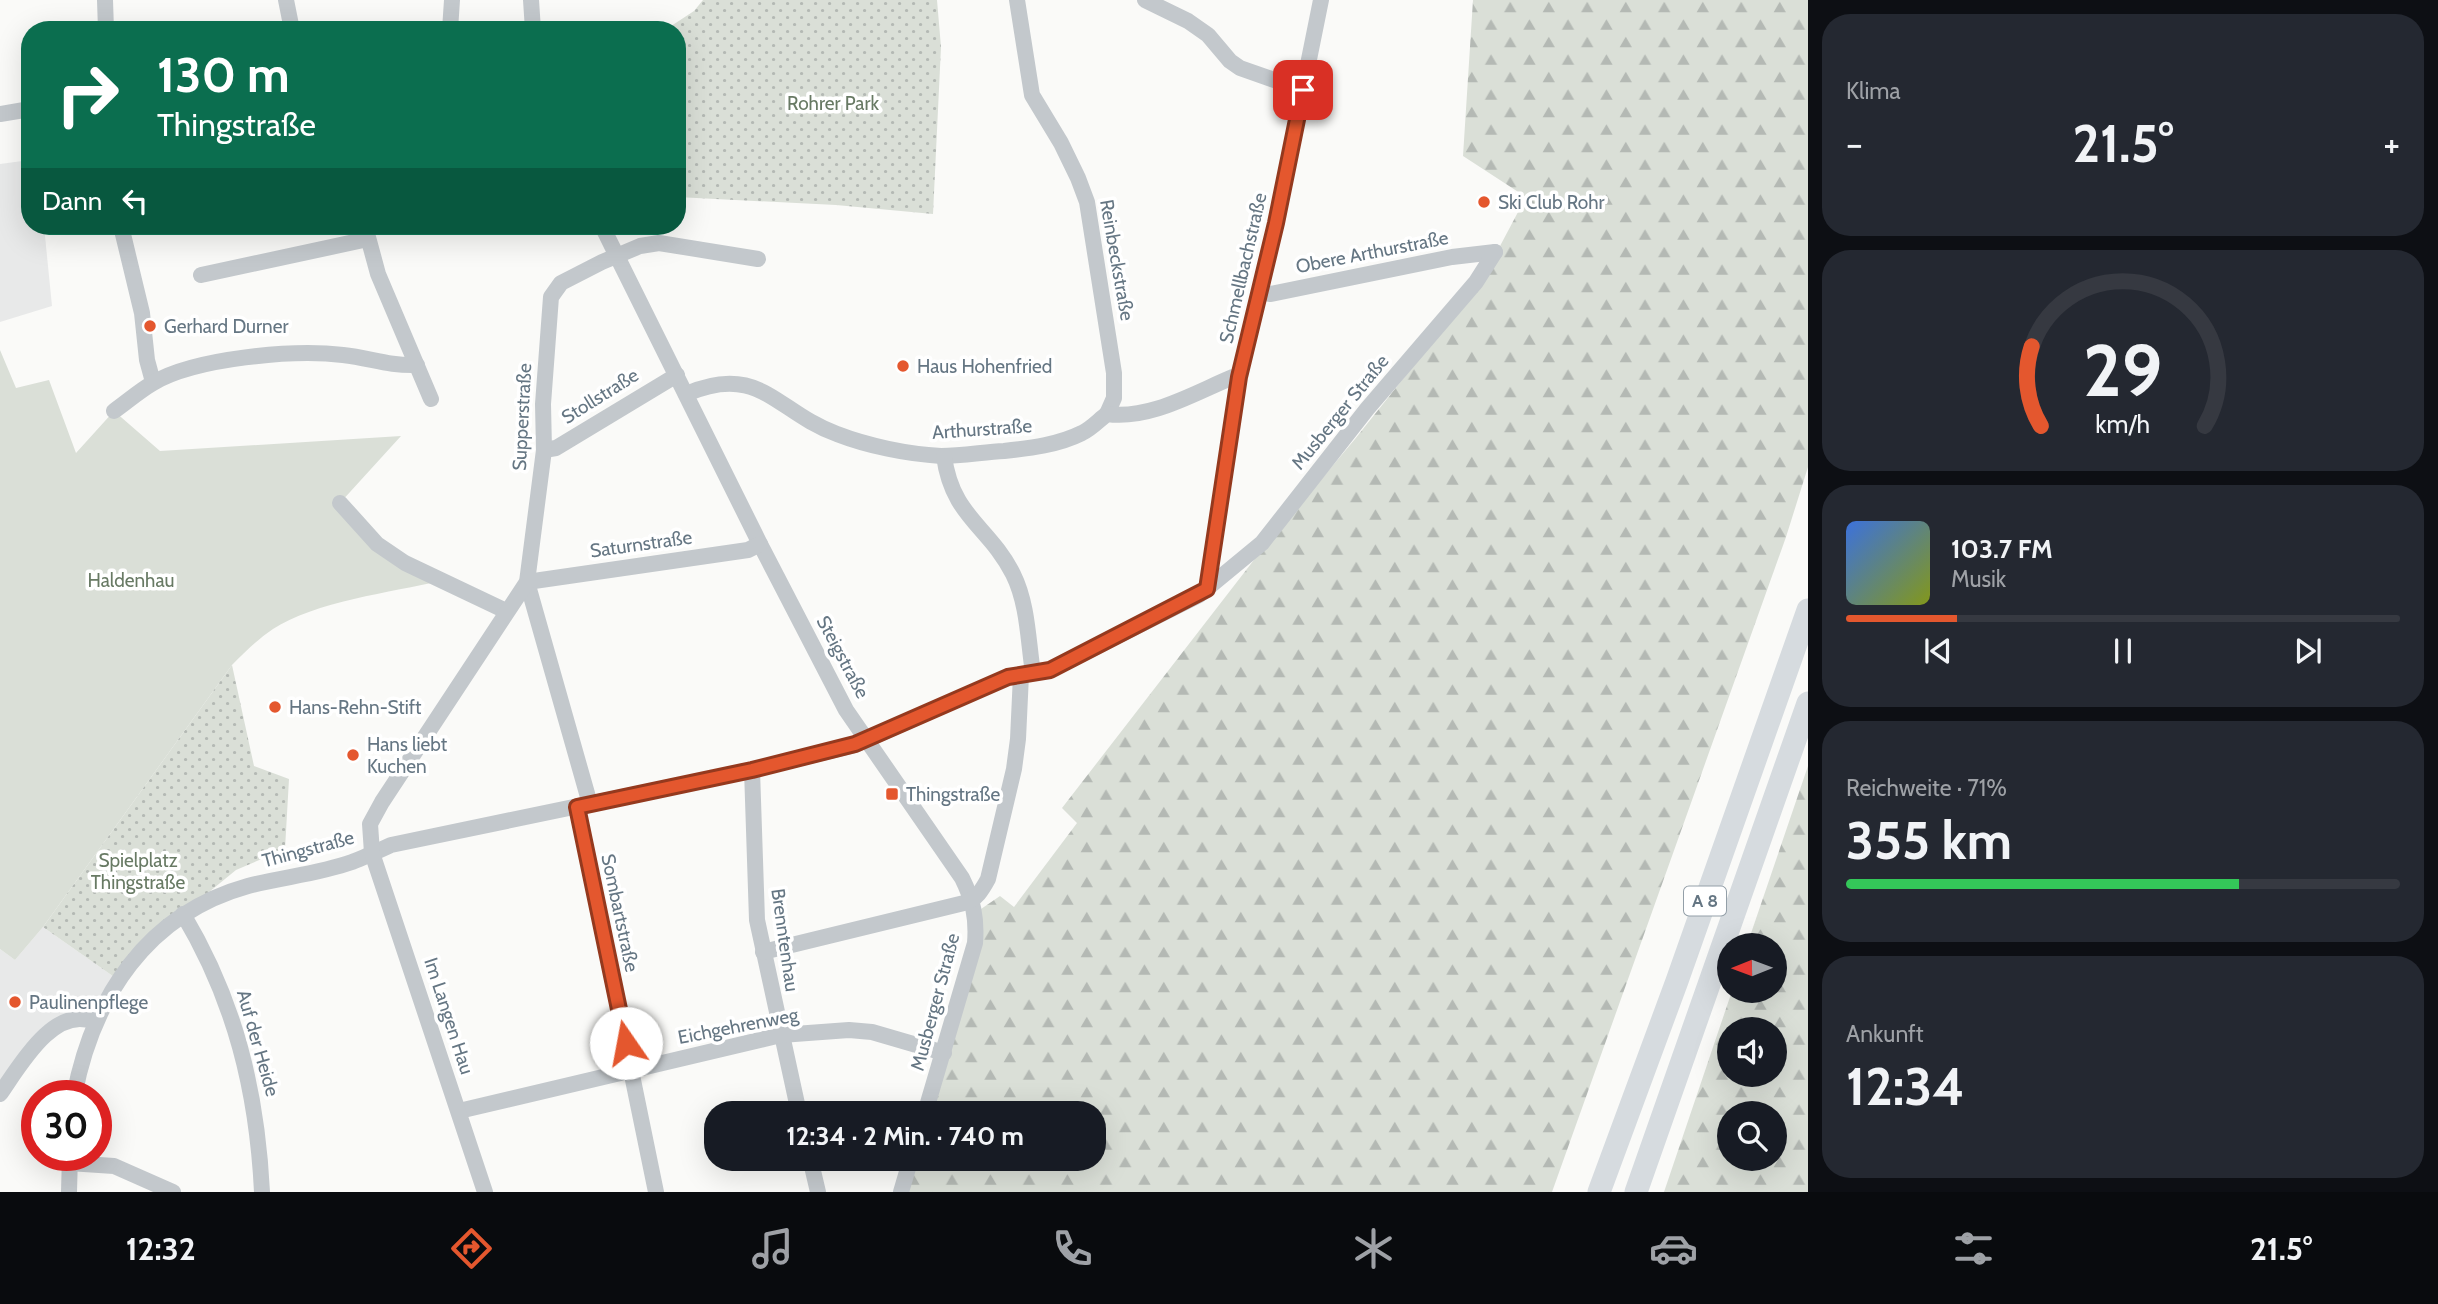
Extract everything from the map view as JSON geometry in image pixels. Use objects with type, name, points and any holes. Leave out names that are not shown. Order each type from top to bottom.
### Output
[{"type":"highway","name":"A 8","points":[[1598,1192],[1808,610]]},
{"type":"highway","name":"A 8","points":[[1636,1192],[1808,704]]},
{"type":"street","points":[[105,0],[106,21]]},
{"type":"street","points":[[286,0],[290,21]]},
{"type":"street","points":[[450,21],[452,0]]},
{"type":"street","points":[[530,0],[532,21]]},
{"type":"street","name":"Reinbeckstraße","points":[[1017,0],[1032,95],[1065,151],[1087,202],[1114,373],[1114,398],[1107,414]]},
{"type":"street","points":[[1145,0],[1208,34],[1230,61],[1240,68],[1303,90]]},
{"type":"street","name":"Schmellbachstraße","points":[[1207,589],[1239,377],[1321,0]]},
{"type":"street","points":[[0,114],[21,110]]},
{"type":"street","points":[[123,235],[142,313],[147,360],[153,382]]},
{"type":"street","points":[[201,275],[355,235]]},
{"type":"street","points":[[368,235],[377,274],[431,399]]},
{"type":"street","name":"Steigstraße","points":[[606,235],[846,710],[962,877],[973,900]]},
{"type":"street","name":"Supperstraße","points":[[372,853],[370,824],[382,802],[527,582],[544,450],[542,404],[551,297],[561,283],[640,246],[659,243],[758,258]]},
{"type":"street","name":"Obere Arthurstraße","points":[[1259,292],[1271,294],[1452,257],[1495,252]]},
{"type":"street","name":"Musberger Straße","points":[[1207,589],[1262,543],[1367,409],[1476,282],[1495,252]]},
{"type":"street","points":[[1452,257],[1476,282]]},
{"type":"street","points":[[114,411],[153,382],[219,361],[276,355],[343,355],[395,366],[417,365]]},
{"type":"street","name":"Stollstraße","points":[[544,450],[556,448],[677,375]]},
{"type":"street","points":[[1107,414],[1125,417],[1146,413],[1233,377],[1239,377]]},
{"type":"street","name":"Arthurstraße","points":[[686,394],[714,386],[739,383],[757,387],[813,423],[837,434],[910,452],[944,456],[1027,449],[1058,442],[1084,433],[1107,414]]},
{"type":"street","points":[[763,952],[973,900],[988,879],[1014,769],[1027,674],[1019,587],[1011,570],[968,517],[955,496],[946,473],[944,456]]},
{"type":"street","points":[[340,503],[377,544],[405,564],[506,611]]},
{"type":"street","name":"Saturnstraße","points":[[527,582],[748,550],[760,544]]},
{"type":"street","name":"Sombartstraße","points":[[527,582],[584,806],[656,1192]]},
{"type":"street","name":"Thingstraße","points":[[77,1080],[94,1022],[117,979],[154,937],[183,914],[208,900],[247,886],[351,863],[391,845],[752,770],[855,744],[1008,677],[1050,670],[1207,589]]},
{"type":"street","name":"Brenntenhau","points":[[752,770],[757,920],[796,1101]]},
{"type":"street","name":"Im Langen Hau","points":[[372,853],[485,1192]]},
{"type":"street","name":"Musberger Straße","points":[[929,1101],[975,943],[977,922],[973,900]]},
{"type":"street","name":"Auf der Heide","points":[[183,914],[220,984],[249,1076],[256,1116],[262,1192]]},
{"type":"street","points":[[0,1094],[23,1057],[43,1037],[66,1021],[84,1018],[94,1022]]},
{"type":"street","name":"Eichgehrenweg","points":[[459,1111],[780,1035],[849,1030],[872,1032],[944,1053]]},
{"type":"street","points":[[112,1166],[173,1192]]},
{"type":"street","points":[[69,1171],[69,1192]]},
{"type":"street","points":[[813,1171],[818,1192]]},
{"type":"street","points":[[901,1192],[907,1171]]},
{"type":"shaded area","points":[[21,161],[21,235],[45,235],[52,306],[0,322],[0,164]]},
{"type":"shaded area","points":[[43,927],[117,979],[94,1022],[66,1021],[0,1094],[0,949],[15,960]]},
{"type":"green space","name":"Rohrer Park","points":[[703,0],[937,0],[941,47],[933,214],[836,205],[686,197],[686,21],[679,21],[694,11]]},
{"type":"green space","points":[[1473,0],[1808,0],[1808,467],[1786,537],[1552,1192],[908,1192],[914,1171],[1106,1171],[1106,1101],[934,1101],[981,909],[1000,896],[1014,907],[1077,823],[1062,808],[1257,556],[1482,280],[1526,197],[1463,156]]},
{"type":"green space","name":"Haldenhau","points":[[0,350],[16,388],[49,380],[76,453],[114,411],[160,451],[401,436],[340,503],[377,544],[441,581],[354,599],[310,612],[273,629],[252,646],[232,665],[43,927],[15,960],[0,949]]},
{"type":"green space","name":"Spielplatz Thingstraße","points":[[232,665],[254,766],[289,779],[285,849],[236,870],[154,937],[117,979],[43,927]]},
{"type":"green space","points":[[1808,766],[1808,1192],[1664,1192],[1717,1035],[1717,1087],[1787,1087],[1787,1017],[1723,1017],[1728,1003],[1787,1003],[1787,933],[1751,933]]},
{"type":"place","name":"Ski Club Rohr","points":[[1484,202]]},
{"type":"place","name":"Gerhard Durner","points":[[150,326]]},
{"type":"place","name":"Haus Hohenfried","points":[[903,366]]},
{"type":"place","name":"Hans-Rehn-Stift","points":[[275,707]]},
{"type":"place","name":"Hans liebt Kuchen","points":[[353,755]]},
{"type":"place","name":"Thingstraße","points":[[892,794]]},
{"type":"place","name":"Paulinenpflege","points":[[15,1002]]},
{"type":"route","points":[[626,1043],[577,807],[752,770],[855,744],[1008,677],[1050,670],[1207,589],[1239,377],[1276,223],[1303,90]]}]
